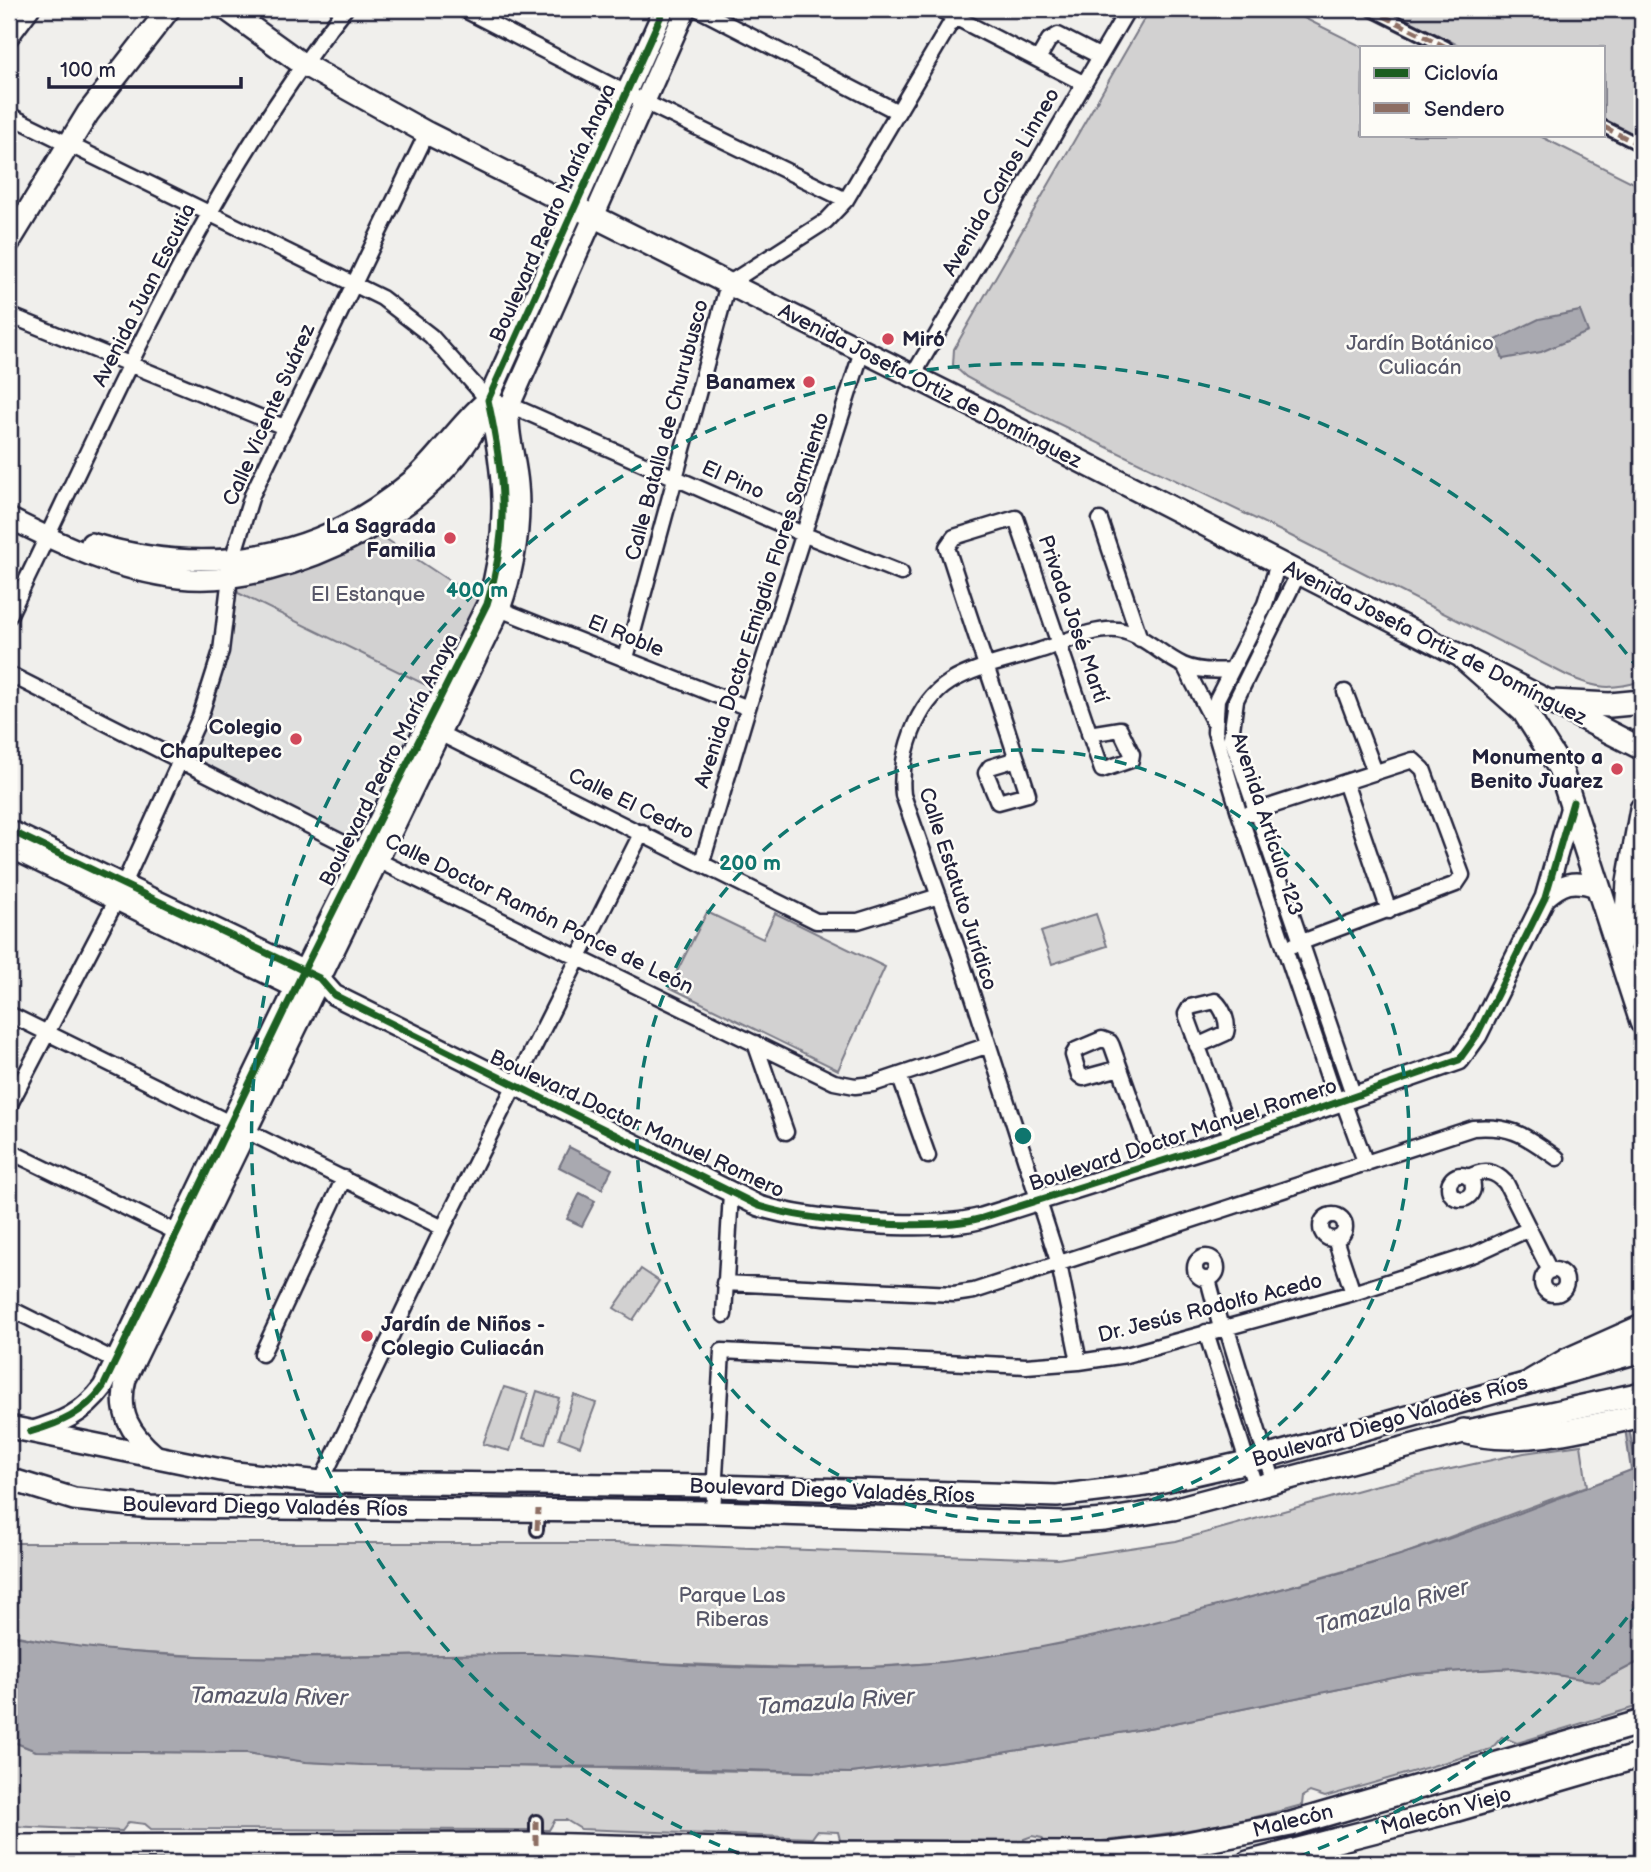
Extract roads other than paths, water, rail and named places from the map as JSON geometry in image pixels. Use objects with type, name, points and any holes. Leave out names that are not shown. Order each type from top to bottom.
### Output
[{"type":"main road","name":"Avenida Josefa Ortiz de Domínguez","points":[[226,9],[301,64],[427,132],[1642,748]]},
{"type":"main road","points":[[9,242],[68,143],[163,11]]},
{"type":"main road","points":[[1465,659],[1508,695],[1536,726],[1560,768],[1642,1022]]},
{"type":"main road","points":[[1552,702],[1610,705],[1642,702]]},
{"type":"main road","points":[[1618,948],[1626,930],[1629,882],[1642,809]]},
{"type":"main road","points":[[1532,1381],[1557,1365],[1642,1327]]},
{"type":"main road","name":"Boulevard Diego Valadés Ríos","points":[[9,1427],[92,1446],[155,1455],[236,1473],[321,1482],[713,1486],[1057,1496],[1146,1485],[1256,1460],[1642,1351]]},
{"type":"main road","name":"Boulevard Diego Valadés Ríos","points":[[9,1479],[74,1499],[150,1507],[537,1520],[713,1512],[1063,1523],[1105,1520],[1173,1509],[1464,1431],[1642,1393]]},
{"type":"main road","points":[[1464,1431],[1492,1437],[1540,1434],[1642,1415]]},
{"type":"main road","points":[[202,1507],[236,1497],[241,1490],[236,1473]]},
{"type":"main road","name":"Malecón","points":[[13,1849],[209,1854],[536,1845],[1058,1856],[1171,1847],[1291,1824],[1642,1722]]},
{"type":"main road","name":"Malecón Viejo","points":[[1248,1863],[1271,1861],[1642,1755]]},
{"type":"street","points":[[9,40],[33,9]]},
{"type":"street","name":"Avenida Juan Escutia","points":[[9,616],[208,212],[301,64],[345,9]]},
{"type":"street","points":[[463,9],[635,98],[846,200]]},
{"type":"street","name":"Boulevard Pedro María Anaya","points":[[635,98],[664,9]]},
{"type":"street","name":"Boulevard Pedro María Anaya","points":[[494,607],[504,508],[497,441],[488,400],[583,212],[635,98],[686,9]]},
{"type":"street","points":[[698,9],[898,112]]},
{"type":"street","points":[[939,9],[957,13],[1083,83]]},
{"type":"street","name":"Avenida Carlos Linneo","points":[[912,377],[1128,9]]},
{"type":"street","points":[[1370,9],[1444,46]]},
{"type":"street","name":"Calle Batalla de Churubusco","points":[[626,659],[728,284],[826,221],[846,200],[957,13]]},
{"type":"street","points":[[1038,59],[1049,40],[1058,35],[1099,56]]},
{"type":"street","points":[[9,115],[353,282],[389,303],[420,326],[488,400],[468,416],[429,464],[365,515],[231,568],[131,552],[50,532],[9,518]]},
{"type":"street","points":[[1606,128],[1642,146]]},
{"type":"street","name":"Calle Vicente Suárez","points":[[9,1106],[120,891],[181,760],[217,670],[231,568],[252,495],[427,132]]},
{"type":"street","name":"Boulevard Pedro María Anaya","points":[[30,1432],[64,1422],[88,1407],[123,1364],[307,983],[494,607],[515,556],[519,517],[519,487],[507,424],[510,405],[583,212]]},
{"type":"street","points":[[9,315],[284,427]]},
{"type":"street","name":"Avenida Doctor Emigdio Flores Sarmiento","points":[[702,862],[748,708],[862,351]]},
{"type":"street","name":"El Pino","points":[[488,400],[510,405],[804,535],[901,573]]},
{"type":"street","points":[[9,504],[50,532]]},
{"type":"street","name":"Privada José Martí","points":[[988,668],[948,544],[954,537],[1016,518],[1089,734]]},
{"type":"street","points":[[1100,520],[1140,639]]},
{"type":"street","name":"Avenida Artículo 123","points":[[1278,564],[1265,604],[1216,699],[1214,723],[1240,816],[1286,948],[1345,1100]]},
{"type":"street","name":"Avenida Artículo 123","points":[[1298,574],[1232,712],[1231,737],[1302,942],[1345,1100]]},
{"type":"street","name":"El Roble","points":[[494,607],[748,708]]},
{"type":"street","name":"Calle Estatuto Jurídico","points":[[1079,1362],[1059,1264],[1036,1201],[939,896],[903,795],[901,772],[914,730],[935,695],[958,678],[1108,630],[1126,632],[1185,667]]},
{"type":"street","points":[[1185,667],[1230,670]]},
{"type":"street","points":[[1185,667],[1214,723]]},
{"type":"street","points":[[988,668],[1017,759],[1028,794],[998,803],[986,776],[990,767],[1017,759]]},
{"type":"street","name":"Calle Doctor Ramón Ponce de León","points":[[9,674],[370,856],[834,1082],[855,1086],[900,1075],[986,1046]]},
{"type":"street","points":[[1345,692],[1376,772]]},
{"type":"street","name":"Calle El Cedro","points":[[433,730],[816,921],[859,921],[939,896]]},
{"type":"street","points":[[1240,816],[1406,760],[1420,763],[1462,875],[1456,884],[1286,948]]},
{"type":"street","points":[[1345,782],[1389,911]]},
{"type":"street","name":"Boulevard Doctor Manuel Romero","points":[[9,830],[120,891],[731,1193],[782,1213],[937,1225],[961,1224],[1154,1164],[1460,1060],[1471,1046],[1545,898],[1573,802]]},
{"type":"street","points":[[321,1482],[443,1227],[642,832]]},
{"type":"street","name":"Boulevard Doctor Manuel Romero","points":[[9,847],[120,891]]},
{"type":"street","points":[[1545,898],[1569,882],[1581,882],[1596,887],[1598,891]]},
{"type":"street","points":[[1197,1046],[1226,1032],[1221,1007],[1215,1001],[1190,1007],[1186,1014],[1197,1046],[1231,1139]]},
{"type":"street","points":[[9,1014],[443,1227]]},
{"type":"street","points":[[1120,1068],[1087,1078],[1079,1075],[1073,1059],[1076,1050],[1107,1039],[1120,1068],[1154,1164]]},
{"type":"street","points":[[755,1043],[786,1132]]},
{"type":"street","points":[[900,1075],[928,1156]]},
{"type":"street","points":[[1345,1100],[1366,1164]]},
{"type":"street","points":[[724,1283],[954,1294],[1059,1264],[1474,1128],[1490,1127],[1517,1131],[1557,1158]]},
{"type":"street","points":[[9,1151],[185,1236]]},
{"type":"street","points":[[1469,1177],[1483,1171],[1501,1178],[1513,1193],[1550,1271]]},
{"type":"street","points":[[262,1354],[344,1178]]},
{"type":"street","points":[[724,1315],[731,1193]]},
{"type":"street","name":"Dr. Jesús Rodolfo Acedo","points":[[713,1486],[722,1351],[1026,1366],[1126,1355],[1353,1293],[1475,1254],[1529,1229]]},
{"type":"street","points":[[1335,1239],[1353,1293]]},
{"type":"street","points":[[1209,1279],[1256,1460]]},
{"type":"street","points":[[9,1308],[123,1364]]},
{"type":"street","points":[[1206,1332],[1264,1483]]},
{"type":"street","name":"Boulevard Pedro María Anaya","points":[[123,1364],[125,1418],[132,1433],[155,1455]]},
{"type":"street","points":[[713,1486],[713,1512]]},
{"type":"street","points":[[536,1845],[537,1821]]},
{"type":"street","points":[[1271,1861],[1291,1824]]},
{"type":"water","points":[[1580,311],[1588,332],[1541,352],[1503,359],[1496,340],[1539,319]]},
{"type":"water","points":[[569,1147],[612,1169],[602,1189],[559,1167]]},
{"type":"water","points":[[580,1193],[595,1201],[582,1226],[567,1219]]},
{"type":"water","name":"Tamazula River","points":[[1625,1428],[1629,1428],[1635,1460],[1642,1463],[1642,1660],[1600,1682],[1513,1668],[1412,1674],[1160,1726],[978,1757],[851,1773],[635,1767],[362,1765],[306,1762],[247,1753],[36,1751],[9,1740],[9,1635],[73,1646],[200,1656],[264,1658],[539,1654],[682,1665],[789,1668],[914,1665],[1043,1647],[1171,1618],[1328,1576],[1427,1546],[1515,1515],[1631,1470]]},
{"type":"place","name":"Miró","points":[[888,339]]},
{"type":"place","name":"Banamex","points":[[809,382]]},
{"type":"place","name":"La Sagrada Familia","points":[[450,538]]},
{"type":"place","name":"Colegio Chapultepec","points":[[296,739]]},
{"type":"place","name":"Monumento a Benito Juarez","points":[[1617,769]]},
{"type":"place","name":"Jardín de Niños - Colegio Culiacán","points":[[367,1336]]},
{"type":"park label","name":"Jardín Botánico Culiacán","points":[[1420,355]]},
{"type":"park label","name":"El Estanque","points":[[368,594]]},
{"type":"park label","name":"Parque Las Riberas","points":[[732,1607]]}]
